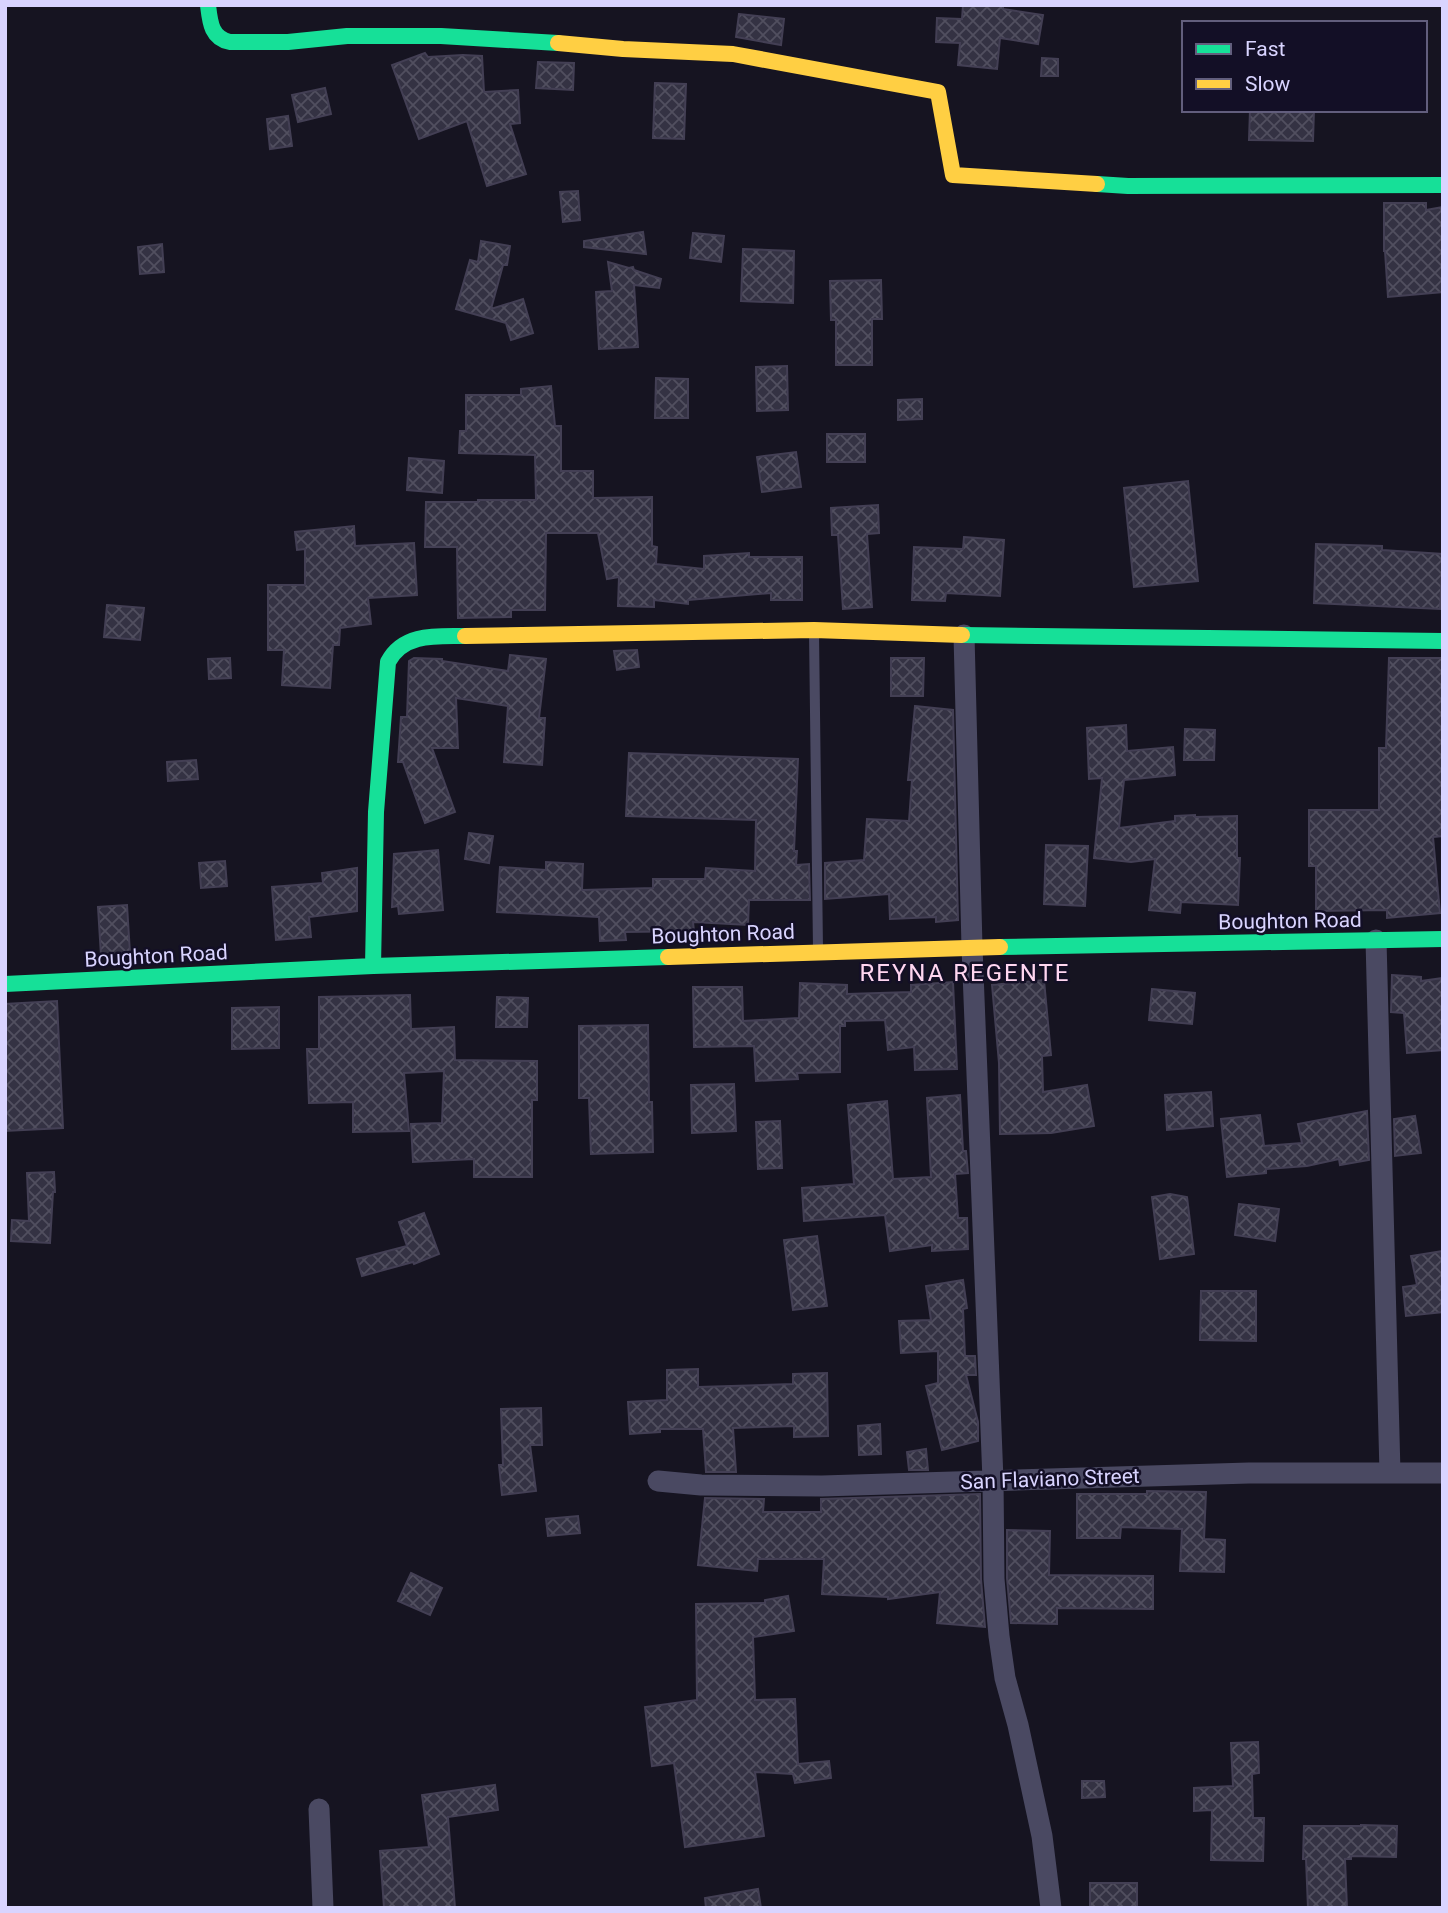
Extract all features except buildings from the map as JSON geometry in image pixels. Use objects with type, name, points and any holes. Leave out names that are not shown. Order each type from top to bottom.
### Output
[{"type":"street","points":[[208,5],[212,32],[222,41],[230,42],[288,42],[347,36],[441,36],[733,54],[937,92],[953,175],[1128,186],[1443,185]]},
{"type":"street","points":[[373,966],[376,812],[388,662],[399,646],[412,639],[433,636],[814,630],[964,635],[1443,641]]},
{"type":"street","points":[[964,635],[971,947],[995,1579],[1005,1678],[1042,1836],[1051,1908]]},
{"type":"street","name":"Boughton Road","points":[[5,984],[373,966],[971,947],[1443,939]]},
{"type":"street","points":[[1376,940],[1390,1474]]},
{"type":"street","name":"San Flaviano Street","points":[[658,1481],[701,1485],[822,1486],[1249,1474],[1443,1473]]},
{"type":"street","points":[[319,1809],[323,1908]]},
{"type":"lane","points":[[814,630],[818,953]]},
{"type":"traffic: fast","points":[[208,5],[215,33],[230,42],[288,42],[347,36],[441,36],[558,43]]},
{"type":"traffic: fast","points":[[1097,184],[1443,185]]},
{"type":"traffic: fast","points":[[962,635],[1443,641]]},
{"type":"traffic: fast","points":[[373,966],[376,812],[388,662],[394,653],[411,641],[465,636]]},
{"type":"traffic: fast","points":[[1000,947],[1443,939]]},
{"type":"traffic: fast","points":[[5,984],[373,966],[668,957]]},
{"type":"traffic: slow","points":[[558,43],[733,54],[938,92],[953,175],[1097,184]]},
{"type":"traffic: slow","points":[[465,636],[814,630],[962,635]]},
{"type":"traffic: slow","points":[[668,957],[1000,947]]},
{"type":"district","name":"REYNA REGENTE","points":[[965,973]]}]
